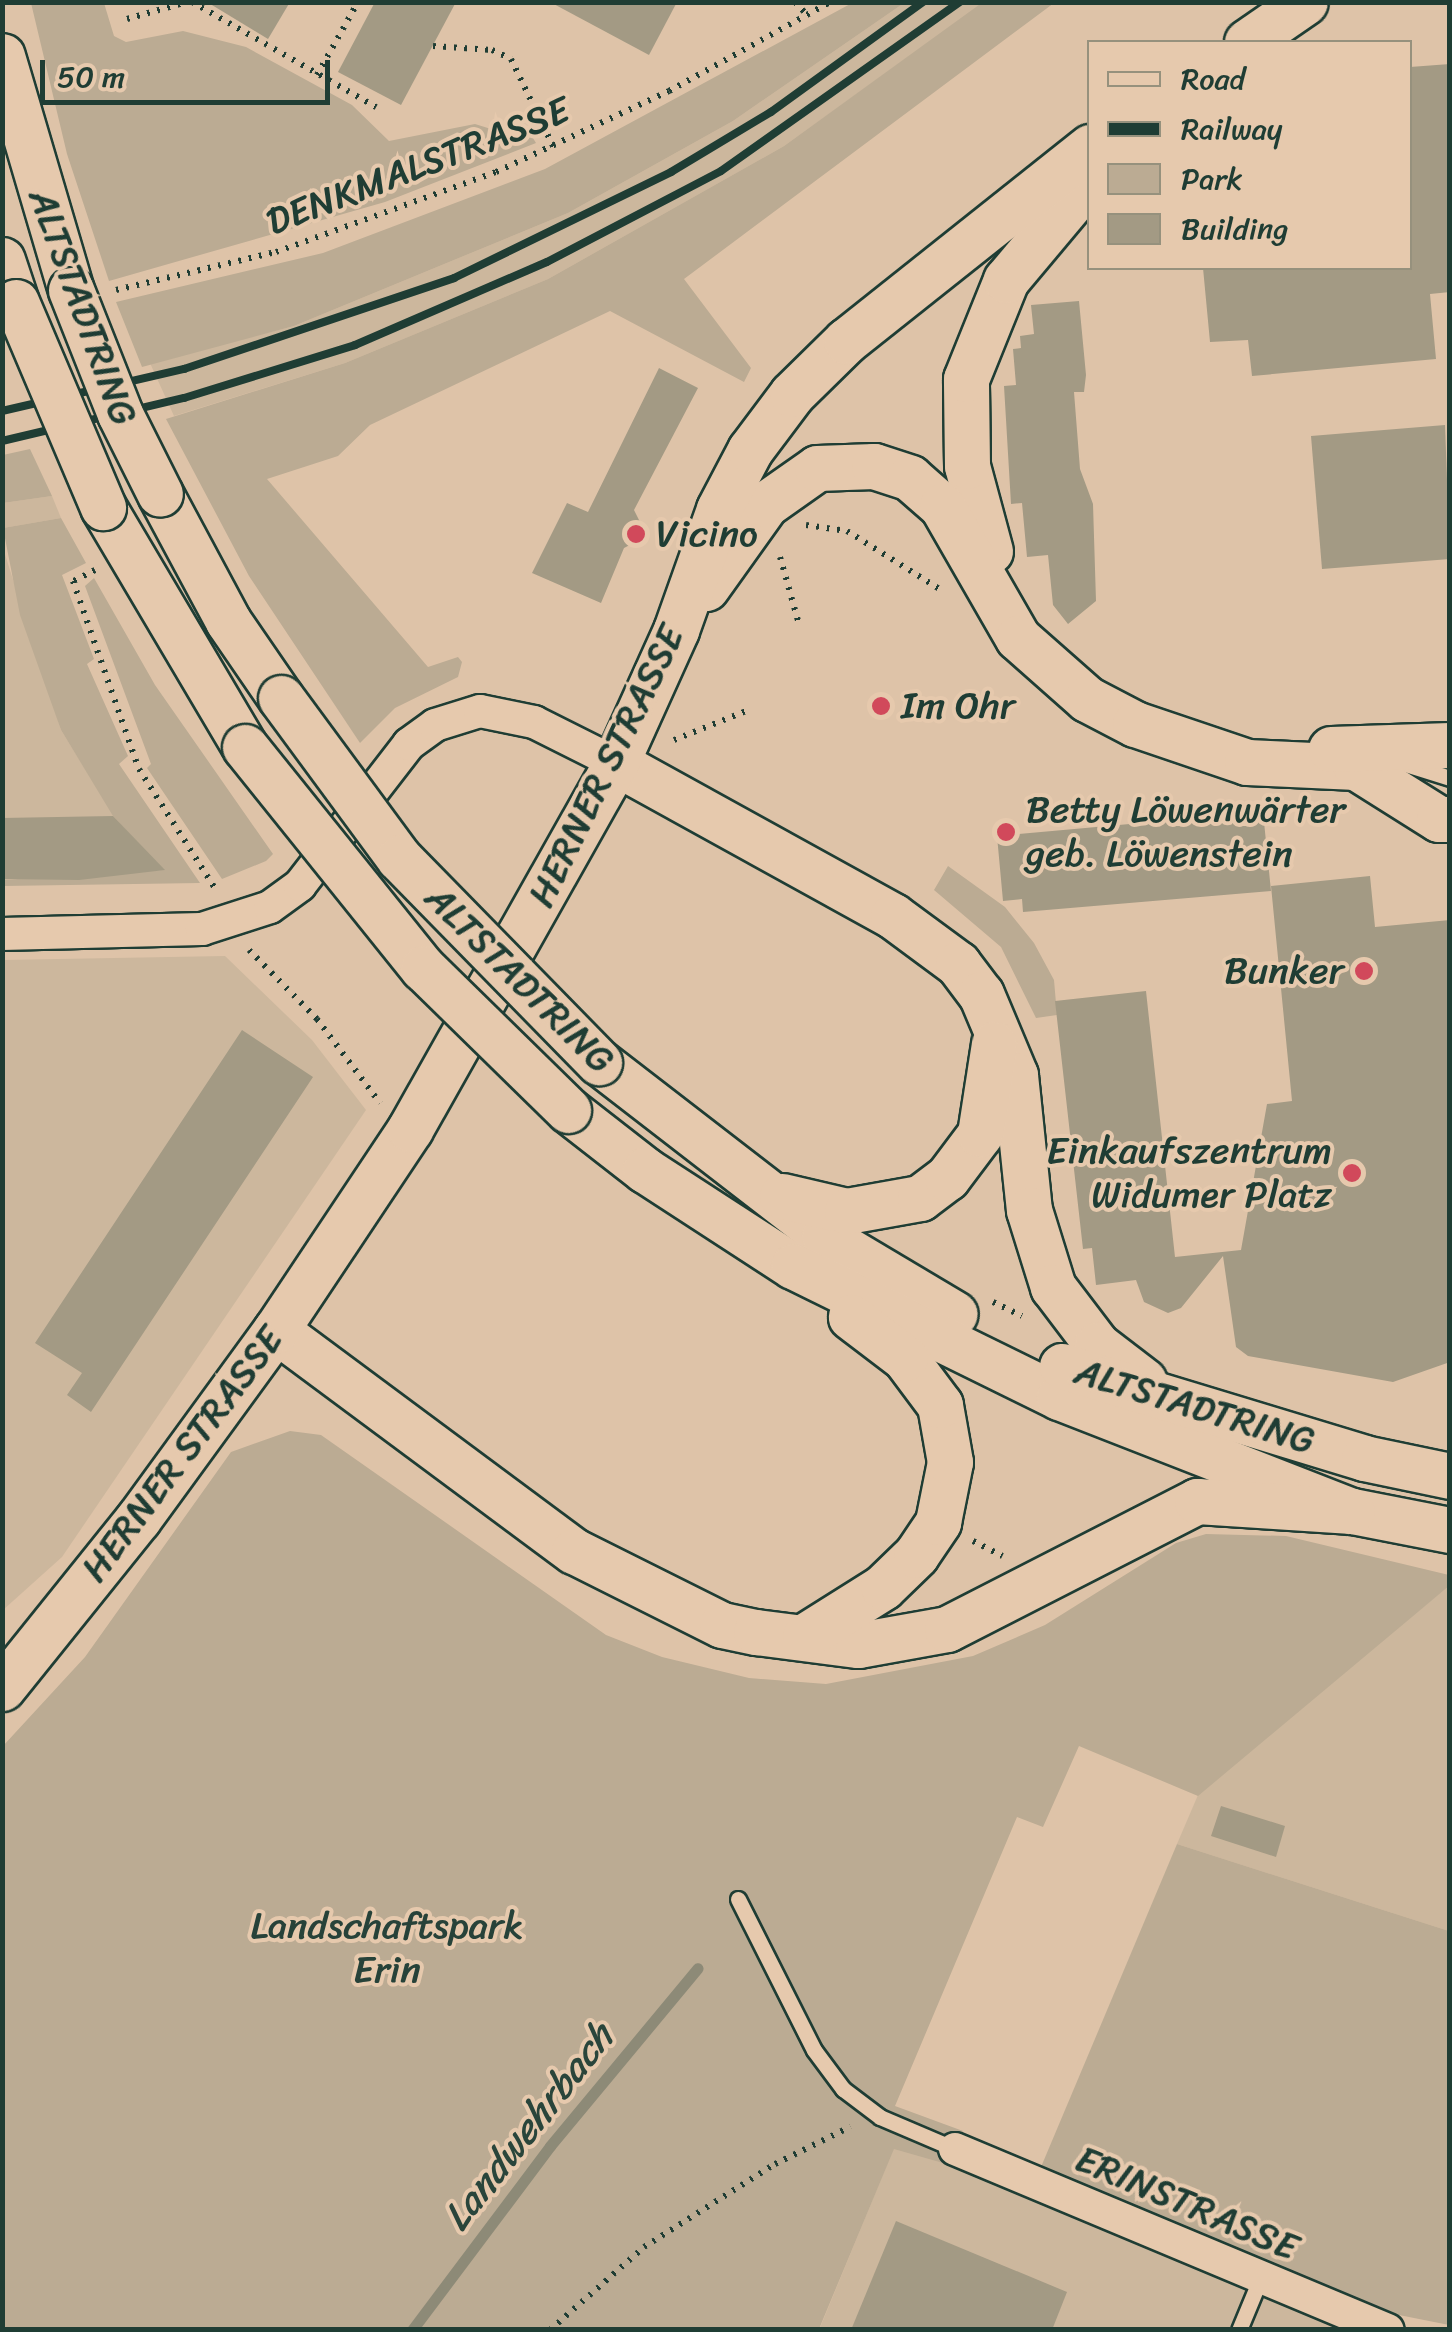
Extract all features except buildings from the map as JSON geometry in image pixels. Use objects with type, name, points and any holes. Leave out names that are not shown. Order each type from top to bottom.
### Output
[{"type":"main road","points":[[1250,40],[1305,2]]},
{"type":"main road","name":"ALTSTADTRING","points":[[2,56],[92,291],[120,414],[228,621],[400,858],[599,1062],[769,1193],[925,1300],[1071,1369],[1364,1458],[1450,1476]]},
{"type":"main road","name":"HERNER STRASSE","points":[[2,1688],[276,1330],[410,1130],[616,763],[676,630],[719,508],[750,450],[792,394],[909,285],[1087,149]]},
{"type":"main road","points":[[1051,667],[1034,624],[986,544],[971,494],[966,379],[1006,280],[1087,184]]},
{"type":"main road","name":"ALTSTADTRING","points":[[9,281],[103,508],[245,747],[423,968],[568,1110],[644,1170],[792,1266],[1059,1398],[1352,1510],[1450,1530]]},
{"type":"main road","points":[[676,630],[768,512],[817,468],[874,466],[910,478],[942,506],[969,585],[1018,638],[1088,699],[1135,724],[1246,762],[1356,767],[1439,819],[1450,819]]},
{"type":"main road","points":[[969,585],[1034,624],[1090,679],[1154,714],[1251,744],[1374,752],[1450,745]]},
{"type":"main road","points":[[616,763],[938,945],[981,994],[1015,1075],[1029,1210],[1053,1287],[1096,1346],[1163,1397]]},
{"type":"main road","points":[[769,1193],[847,1211],[920,1198],[948,1178],[980,1134],[997,1032]]},
{"type":"main road","points":[[792,1266],[906,1358],[940,1406],[950,1462],[938,1522],[884,1587],[805,1636]]},
{"type":"main road","points":[[276,1330],[574,1551],[722,1625],[858,1645],[947,1628],[1197,1500],[1352,1510]]},
{"type":"street","points":[[2,934],[202,929],[270,907],[300,885],[409,744],[435,726],[480,711],[534,722],[616,763]]},
{"type":"street","name":"ERINSTRASSE","points":[[954,2149],[1388,2330]]},
{"type":"lane","points":[[1374,752],[1450,778]]},
{"type":"lane","points":[[738,1899],[814,2050],[843,2090],[880,2117],[954,2149]]},
{"type":"lane","points":[[1239,2330],[1260,2277]]},
{"type":"path","points":[[127,19],[190,2],[376,107]]},
{"type":"path","points":[[317,74],[358,2]]},
{"type":"path","points":[[794,2],[808,16]]},
{"type":"path","name":"DENKMALSTRASSE","points":[[92,291],[276,252],[554,148],[830,2]]},
{"type":"path","points":[[433,46],[492,50],[512,59],[554,148]]},
{"type":"path","points":[[798,624],[768,512],[847,531],[969,585]]},
{"type":"path","points":[[73,581],[139,769],[204,870]]},
{"type":"path","points":[[616,763],[751,709]]},
{"type":"path","points":[[242,941],[317,1019],[371,1095]]},
{"type":"path","points":[[938,1522],[1046,1580]]},
{"type":"path","points":[[550,2330],[644,2247],[775,2164],[880,2117]]},
{"type":"shaded area","points":[[904,3],[983,3],[784,146],[548,279],[345,363],[174,416],[150,363],[294,326],[568,213],[733,121]]},
{"type":"shaded area","points":[[52,496],[61,518],[3,528],[3,503]]},
{"type":"shaded area","points":[[2,545],[61,730],[117,821],[162,870],[3,880]]},
{"type":"shaded area","points":[[225,956],[312,1040],[366,1110],[62,1557],[3,1610],[3,960]]},
{"type":"shaded area","points":[[1449,1586],[1449,1931],[1177,1844],[1201,1788]]},
{"type":"shaded area","points":[[894,2148],[910,2149],[1346,2329],[819,2330]]},
{"type":"green space","points":[[983,2],[1054,3],[684,279],[751,368],[744,382],[610,311],[370,425],[338,456],[267,479],[428,667],[458,657],[462,662],[458,677],[395,708],[360,743],[249,576],[166,419],[345,363],[548,279],[784,146]]},
{"type":"green space","points":[[31,3],[104,3],[114,36],[126,42],[183,31],[246,47],[352,105],[389,141],[475,124],[507,134],[528,130],[536,143],[385,202],[109,281],[67,154]]},
{"type":"green space","points":[[852,3],[904,3],[733,121],[568,213],[294,326],[142,367],[116,302],[323,253],[545,169]]},
{"type":"green space","points":[[30,449],[52,496],[3,503],[3,455]]},
{"type":"green space","points":[[61,518],[86,563],[62,575],[94,659],[87,664],[128,756],[119,764],[200,883],[3,886],[2,880],[162,870],[113,816],[61,730],[20,615],[3,528]]},
{"type":"green space","points":[[94,578],[155,685],[273,854],[266,861],[222,879],[147,768],[151,764],[85,586]]},
{"type":"green space","points":[[948,866],[1005,907],[1034,943],[1054,980],[1057,1015],[1036,1018],[1001,947],[934,890]]},
{"type":"green space","name":"Landschaftspark Erin","points":[[290,1431],[321,1435],[606,1635],[662,1657],[749,1678],[826,1684],[973,1656],[1045,1625],[1176,1543],[1206,1534],[1286,1536],[1449,1575],[1449,1586],[1198,1796],[1079,1746],[1043,1827],[1017,1817],[895,2106],[963,2131],[950,2165],[894,2149],[819,2329],[3,2330],[3,1746],[85,1657],[231,1452]]},
{"type":"green space","points":[[1177,1844],[1449,1931],[1449,2325],[1399,2315],[1041,2167]]},
{"type":"waterway","name":"Landwehrbach","points":[[412,2330],[550,2146],[698,1968]]},
{"type":"railway","points":[[2,411],[184,369],[454,278],[671,172],[771,112],[923,2]]},
{"type":"railway","points":[[2,441],[184,398],[355,345],[547,262],[721,171],[960,2]]},
{"type":"place","name":"Vicino","points":[[636,534]]},
{"type":"place","name":"Im Ohr","points":[[881,706]]},
{"type":"place","name":"Betty Löwenwärter geb. Löwenstein","points":[[1006,832]]},
{"type":"place","name":"Bunker","points":[[1364,971]]},
{"type":"place","name":"Einkaufszentrum Widumer Platz","points":[[1352,1173]]}]
